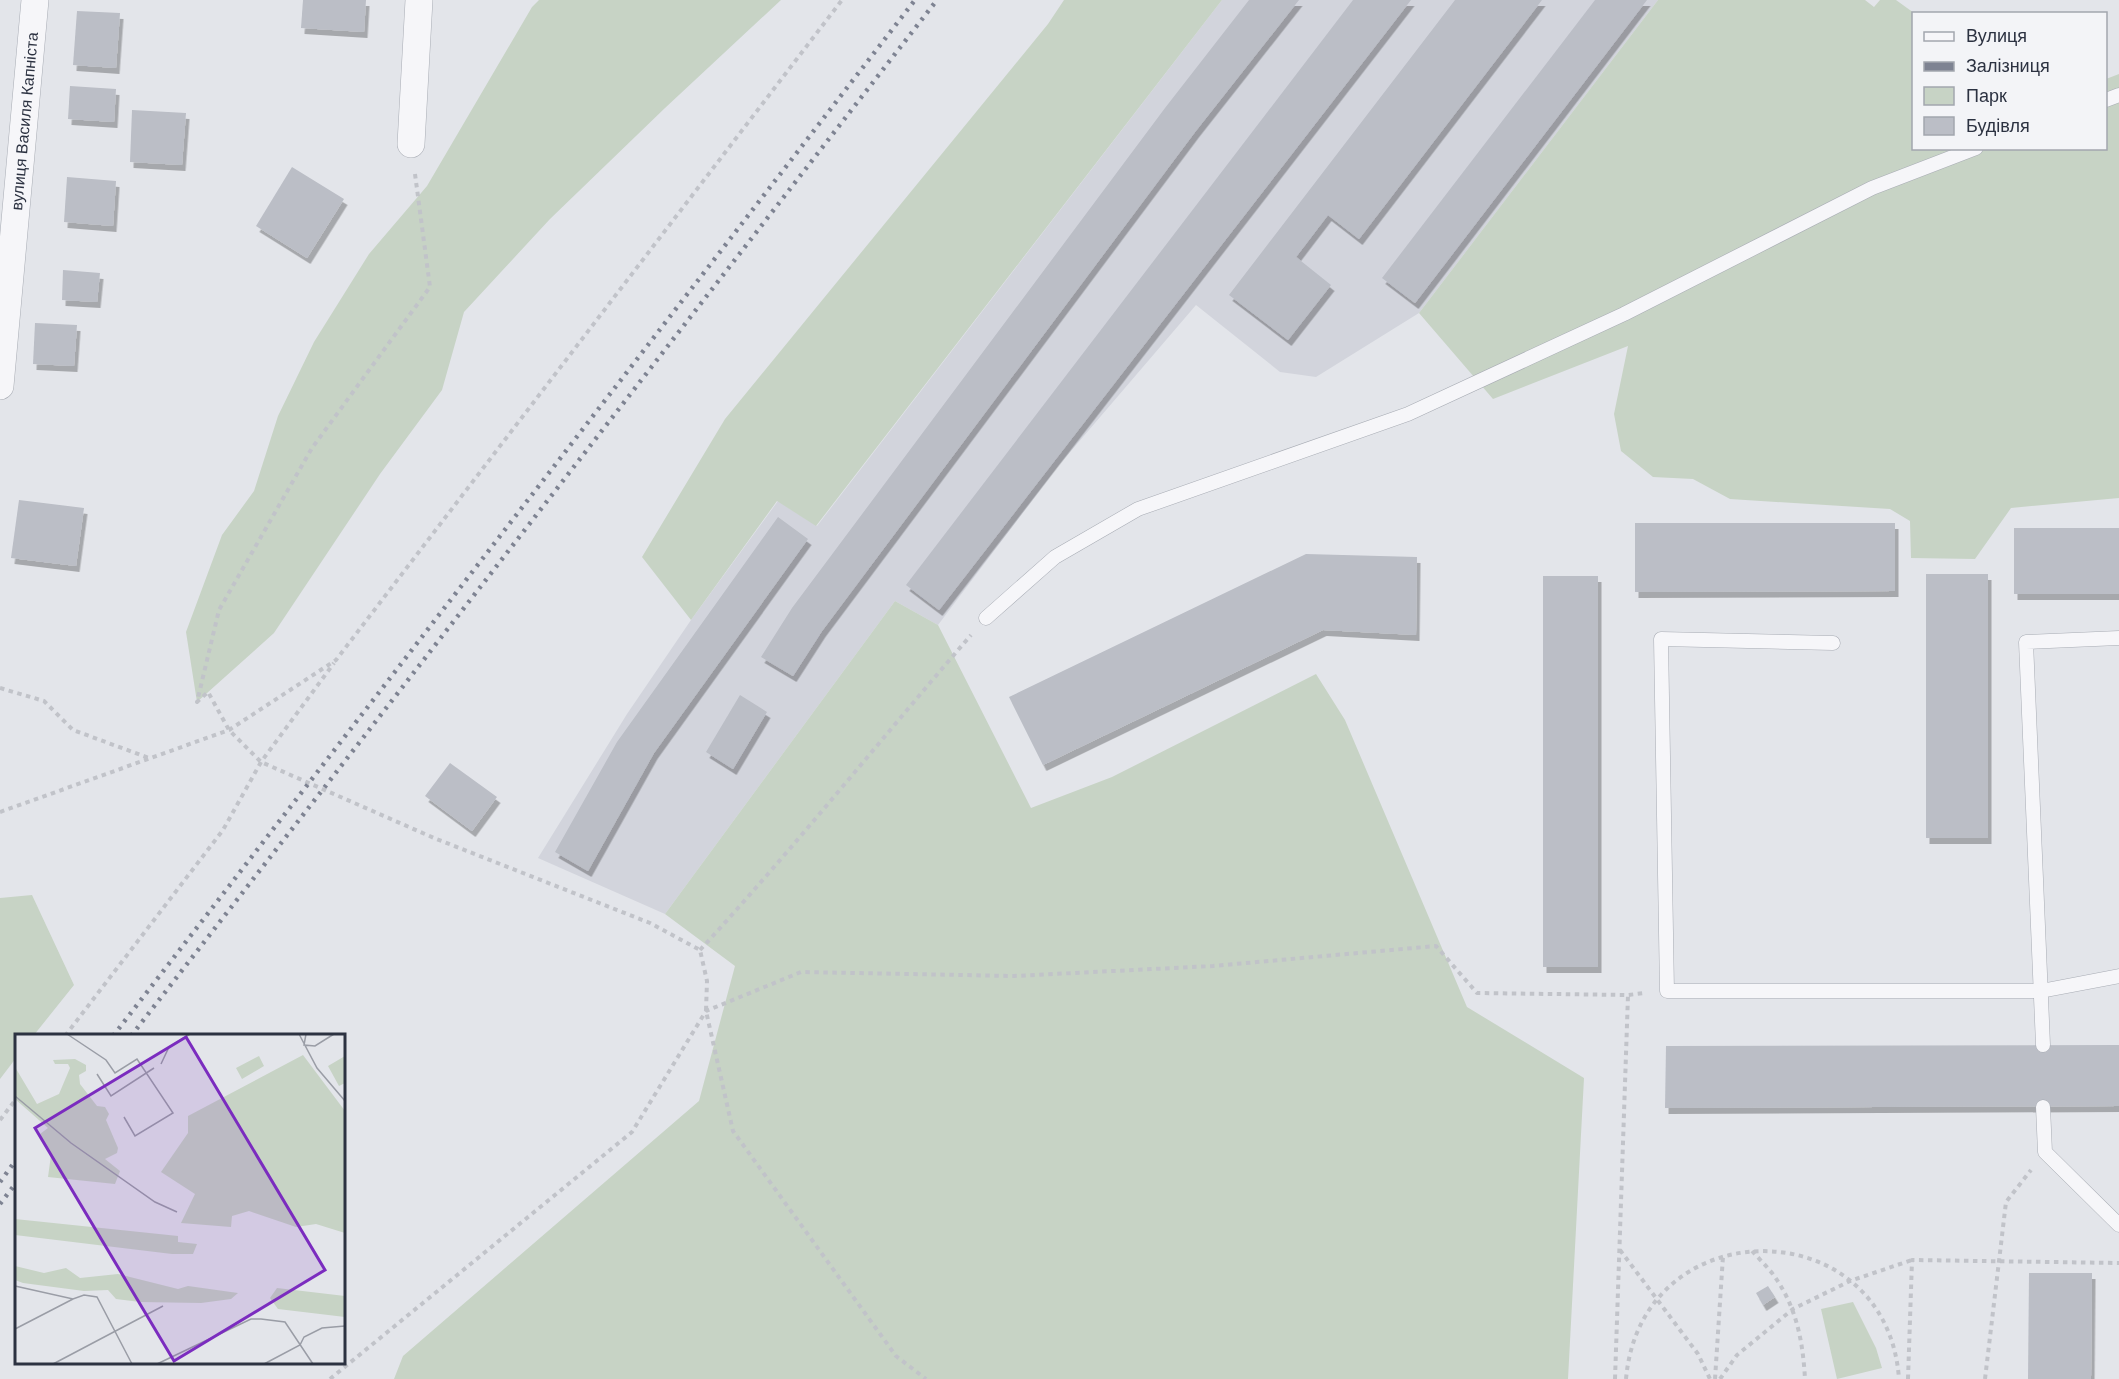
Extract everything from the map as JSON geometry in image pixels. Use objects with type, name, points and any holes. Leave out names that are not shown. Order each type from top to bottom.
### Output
[{"type":"street","name":"вулиця Василя Капніста","points":[[0,386],[35,0]]},
{"type":"street","points":[[411,144],[419,0]]},
{"type":"lane","points":[[987,618],[1055,557],[1138,509],[1408,414],[1624,314],[1872,188],[1971,150]]},
{"type":"lane","points":[[2043,1045],[2026,642],[2119,638]]},
{"type":"lane","points":[[1833,643],[1661,639],[1667,991],[2041,991],[2119,976]]},
{"type":"lane","points":[[2043,1107],[2045,1152],[2119,1225]]},
{"type":"path","points":[[66,1034],[224,830],[261,762],[336,660],[842,0]]},
{"type":"path","points":[[411,144],[430,287],[312,448],[219,610],[197,702],[208,692],[229,730],[261,762],[434,838],[650,923],[700,950],[707,981],[706,1011],[733,1131],[896,1356],[926,1379]]},
{"type":"path","points":[[700,950],[761,884],[892,727],[987,618]]},
{"type":"path","points":[[0,812],[229,730],[336,660]]},
{"type":"path","points":[[0,688],[44,701],[74,730],[150,758]]},
{"type":"path","points":[[330,1379],[632,1132],[706,1011],[801,972],[1014,976],[1213,966],[1436,946],[1477,993],[1628,995],[1667,991]]},
{"type":"path","points":[[1615,1379],[1628,995]]},
{"type":"path","points":[[0,1120],[15,1100]]},
{"type":"path","points":[[1985,1379],[2006,1202],[2045,1152]]},
{"type":"path","points":[[1619,1248],[1698,1354],[1710,1379]]},
{"type":"path","points":[[1626,1379],[1627,1361],[1634,1339],[1644,1318],[1658,1299],[1684,1275],[1699,1266],[1723,1256],[1751,1250],[1778,1251],[1804,1256],[1828,1266],[1850,1281],[1868,1299],[1882,1319],[1892,1341],[1899,1379]]},
{"type":"path","points":[[1751,1250],[1776,1278],[1793,1309],[1804,1350],[1805,1379]]},
{"type":"path","points":[[1715,1379],[1723,1256]]},
{"type":"path","points":[[1908,1379],[1912,1260]]},
{"type":"path","points":[[1720,1379],[1737,1355],[1793,1309],[1850,1281],[1912,1260],[2119,1263]]},
{"type":"shaded area","points":[[1222,0],[1658,0],[1419,313],[1316,377],[1280,372],[1196,305],[1059,465],[938,625],[895,601],[665,914],[538,858],[627,714],[691,620],[778,501],[817,526]]},
{"type":"green space","points":[[539,0],[781,0],[550,219],[464,312],[442,390],[380,474],[274,633],[197,702],[186,632],[222,535],[254,491],[278,416],[314,342],[369,254],[427,186],[532,7]]},
{"type":"green space","points":[[1064,0],[1222,0],[816,526],[777,501],[691,620],[642,557],[725,419],[1048,24]]},
{"type":"green space","points":[[1658,0],[1865,0],[1874,7],[1880,0],[1896,0],[1913,12],[1912,150],[2107,150],[2107,79],[2119,74],[2119,498],[2011,508],[1975,559],[1911,558],[1910,521],[1890,509],[1730,499],[1693,479],[1653,477],[1621,451],[1614,414],[1628,346],[1493,399],[1419,313]]},
{"type":"green space","points":[[895,601],[938,625],[1031,808],[1112,777],[1316,674],[1345,720],[1467,1007],[1584,1078],[1568,1379],[394,1379],[403,1356],[699,1101],[735,966],[665,914]]},
{"type":"green space","points":[[32,895],[74,985],[35,1034],[15,1034],[15,1059],[0,1079],[0,898]]},
{"type":"green space","points":[[1853,1302],[1876,1348],[1882,1368],[1837,1379],[1821,1309]]},
{"type":"building","points":[[303,0],[366,0],[364,32],[301,28]]},
{"type":"building","points":[[1249,0],[1299,0],[1195,132],[822,631],[793,676],[761,657],[792,608],[1165,108]]},
{"type":"building","points":[[1353,0],[1411,0],[939,610],[906,585]]},
{"type":"building","points":[[1455,0],[1542,0],[1359,239],[1328,215],[1296,257],[1331,285],[1288,340],[1229,295]]},
{"type":"building","points":[[1595,0],[1647,0],[1415,303],[1382,278]]},
{"type":"building","points":[[77,11],[120,13],[116,68],[73,65]]},
{"type":"building","points":[[70,86],[116,89],[114,122],[68,119]]},
{"type":"building","points":[[132,110],[186,113],[182,165],[130,162]]},
{"type":"building","points":[[292,167],[344,199],[307,258],[256,226]]},
{"type":"building","points":[[67,177],[116,181],[113,226],[64,222]]},
{"type":"building","points":[[63,270],[100,273],[97,302],[62,300]]},
{"type":"building","points":[[35,323],[77,325],[74,366],[33,364]]},
{"type":"building","points":[[19,500],[84,508],[76,566],[11,558]]},
{"type":"building","points":[[778,517],[808,539],[654,753],[588,871],[555,852],[617,742]]},
{"type":"building","points":[[1635,523],[1895,523],[1895,591],[1635,592]]},
{"type":"building","points":[[2014,528],[2119,528],[2119,594],[2014,594]]},
{"type":"building","points":[[1306,554],[1417,557],[1416,635],[1323,630],[1043,765],[1009,697]]},
{"type":"building","points":[[1926,574],[1988,574],[1988,838],[1926,838]]},
{"type":"building","points":[[1543,576],[1598,576],[1598,967],[1543,967]]},
{"type":"building","points":[[740,695],[767,712],[733,769],[706,752]]},
{"type":"building","points":[[450,763],[497,797],[472,831],[425,796]]},
{"type":"building","points":[[2119,1045],[2119,1106],[1665,1108],[1666,1046]]},
{"type":"building","points":[[2029,1273],[2092,1273],[2091,1379],[2028,1379]]},
{"type":"building","points":[[1768,1286],[1775,1297],[1763,1305],[1756,1293]]},
{"type":"railway","points":[[115,1034],[915,0]]},
{"type":"railway","points":[[133,1034],[937,0]]},
{"type":"railway","points":[[0,1182],[15,1161]]},
{"type":"railway","points":[[0,1204],[15,1184]]}]
